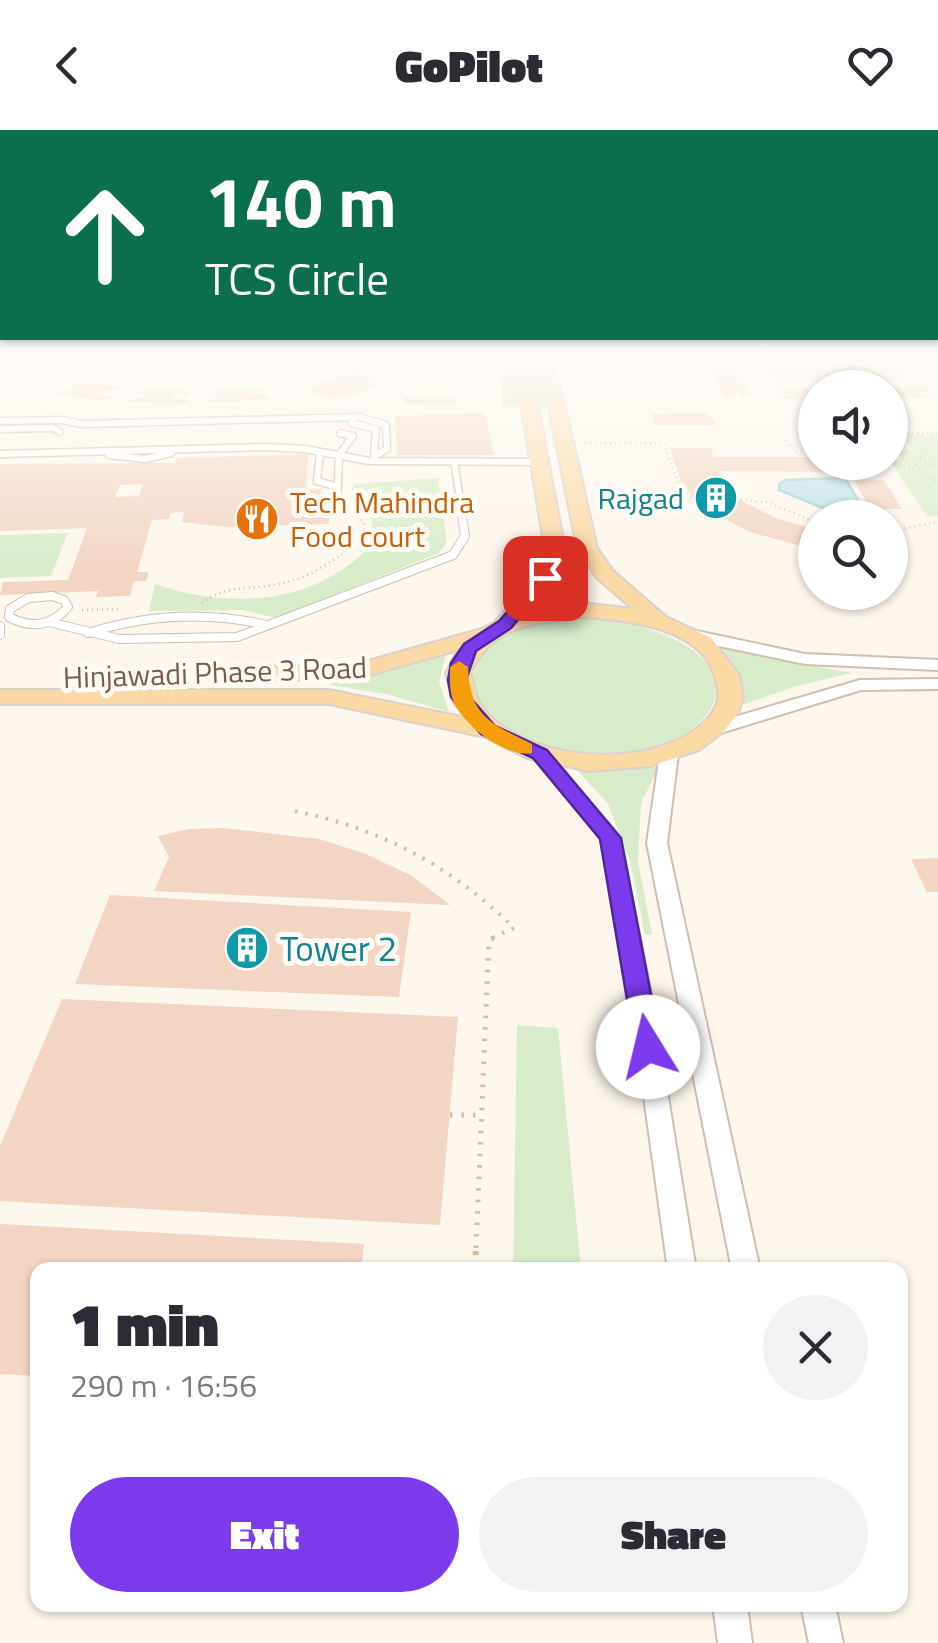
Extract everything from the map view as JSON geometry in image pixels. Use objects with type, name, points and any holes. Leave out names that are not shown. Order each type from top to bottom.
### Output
[{"type":"main road","points":[[495,630],[528,616],[582,610],[610,611],[664,624],[687,634],[721,662],[730,679],[732,696],[714,729],[669,754],[606,763],[540,754],[488,730],[471,714],[460,697],[460,663],[545,578],[555,550],[532,428]]},
{"type":"main road","points":[[561,428],[593,559],[618,586],[664,624]]},
{"type":"main road","name":"Hinjawadi Phase 3 Road","points":[[0,678],[345,672],[398,663],[495,630]]},
{"type":"main road","name":"Hinjawadi Phase 3 Road","points":[[0,698],[329,697],[488,730]]},
{"type":"street","points":[[687,634],[804,659],[938,665]]},
{"type":"street","points":[[714,729],[860,685],[938,684]]},
{"type":"street","points":[[540,754],[610,838],[642,1010],[681,1262]]},
{"type":"street","points":[[669,754],[656,843],[744,1262]]},
{"type":"street","points":[[731,1612],[735,1643]]},
{"type":"street","points":[[819,1612],[826,1643]]},
{"type":"lane","points":[[0,430],[53,428],[60,432]]},
{"type":"lane","points":[[369,428],[376,429],[376,455]]},
{"type":"lane","points":[[369,460],[387,449],[386,428]]},
{"type":"lane","points":[[337,510],[339,455],[353,436],[340,433]]},
{"type":"lane","points":[[533,436],[564,440]]},
{"type":"lane","points":[[0,454],[101,452],[144,459],[186,448],[267,447],[369,460],[386,468],[526,466],[537,462]]},
{"type":"lane","points":[[320,452],[318,481],[338,487]]},
{"type":"lane","points":[[48,622],[119,639],[237,638],[453,555],[465,536],[454,465]]},
{"type":"lane","points":[[0,635],[0,626],[12,620],[32,625],[48,622],[66,611],[64,600],[44,596],[20,601],[10,609],[12,620]]},
{"type":"lane","points":[[87,633],[128,618],[238,617],[268,625]]},
{"type":"path","points":[[908,433],[938,433]]},
{"type":"path","points":[[917,468],[923,452],[937,449],[936,444],[918,433]]},
{"type":"path","points":[[782,437],[798,451]]},
{"type":"path","points":[[564,440],[664,443],[679,486],[702,506],[692,508]]},
{"type":"path","points":[[918,459],[938,468]]},
{"type":"path","points":[[908,466],[938,482]]},
{"type":"path","points":[[740,500],[767,502],[798,515]]},
{"type":"path","points":[[216,592],[284,583],[320,569],[359,542],[365,530],[358,516],[337,510]]},
{"type":"path","points":[[908,528],[938,522]]},
{"type":"path","points":[[296,811],[385,836],[444,866],[479,891],[514,928],[490,940],[476,1262]]},
{"type":"path","points":[[450,1114],[482,1115]]},
{"type":"green space","points":[[908,434],[938,434],[938,516],[927,516],[903,480],[908,480],[908,449],[912,449]]},
{"type":"green space","points":[[438,478],[447,542],[439,553],[276,618],[243,610],[149,611],[155,584],[242,599],[271,597],[325,580],[372,544],[372,521],[352,489],[355,484]]},
{"type":"green space","points":[[68,533],[51,576],[0,578],[0,535]]},
{"type":"green space","points":[[583,616],[656,632],[699,656],[716,683],[709,711],[684,734],[643,750],[591,753],[532,741],[492,718],[478,701],[470,680],[486,648],[514,630]]},
{"type":"green space","points":[[723,649],[852,673],[742,705],[740,675]]},
{"type":"green space","points":[[446,655],[439,682],[449,712],[386,694],[325,684]]},
{"type":"green space","points":[[659,767],[641,803],[638,862],[652,934],[645,935],[630,861],[608,804],[577,770]]},
{"type":"green space","points":[[517,1025],[558,1028],[580,1262],[513,1262]]},
{"type":"water","points":[[786,480],[846,480],[858,500],[803,500],[779,490],[779,484]]},
{"type":"building","points":[[396,428],[488,428],[494,455],[397,455]]},
{"type":"building","name":"Rajgad","points":[[670,448],[711,448],[713,457],[798,457],[798,472],[718,471],[721,482],[742,501],[775,518],[798,524],[798,545],[750,532],[708,510],[682,485]]},
{"type":"building","points":[[308,454],[306,490],[321,489],[320,513],[329,512],[329,524],[225,527],[182,522],[184,512],[170,513],[169,519],[152,520],[137,572],[149,572],[146,581],[134,581],[130,596],[96,597],[98,591],[0,595],[3,582],[68,580],[87,528],[0,531],[0,464],[175,463],[176,458]],"holes":[[[143,484],[139,496],[115,497],[120,485]]]},
{"type":"building","points":[[855,480],[884,480],[896,500],[865,500]]},
{"type":"building","points":[[223,828],[319,839],[366,854],[412,876],[450,905],[154,891],[169,857],[158,836],[189,829]]},
{"type":"building","points":[[938,858],[938,892],[927,892],[911,859]]},
{"type":"building","name":"Tower 2","points":[[110,895],[411,912],[399,997],[75,984]]},
{"type":"building","points":[[62,999],[458,1017],[440,1225],[0,1201],[0,1146]]},
{"type":"building","points":[[0,1224],[364,1244],[362,1262],[30,1262],[30,1376],[0,1374]]},
{"type":"slow traffic","points":[[459,667],[460,697],[471,714],[488,730],[525,749]]},
{"type":"place","name":"Rajgad","points":[[716,498]]},
{"type":"place","name":"Tech Mahindra Food court","points":[[257,519]]},
{"type":"place","name":"Tower 2","points":[[247,948]]},
{"type":"route","points":[[545,578],[505,624],[470,648],[460,663],[460,697],[488,730],[540,754],[610,838],[648,1047]]}]
